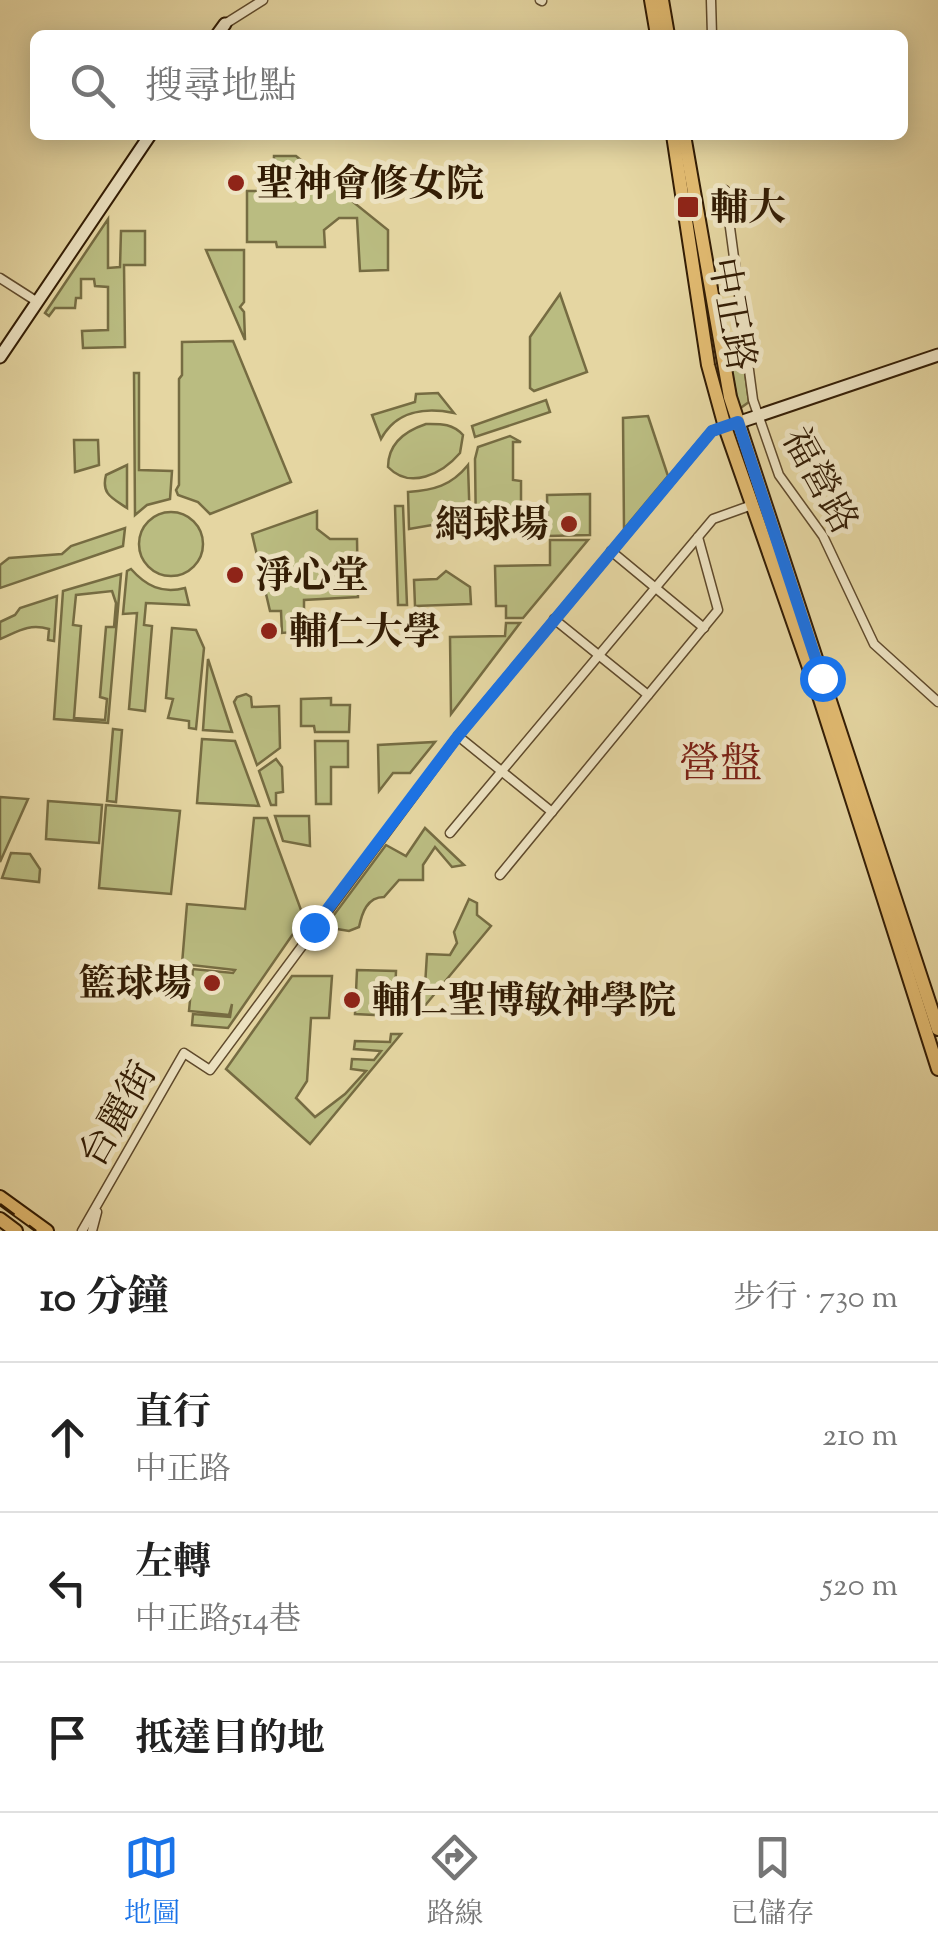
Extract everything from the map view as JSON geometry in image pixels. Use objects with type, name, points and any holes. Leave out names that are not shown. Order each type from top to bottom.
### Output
[{"type":"main road","points":[[651,0],[656,30]]},
{"type":"main road","points":[[662,0],[667,30]]},
{"type":"main road","name":"中正路","points":[[674,140],[713,348],[752,505],[820,699],[938,1069]]},
{"type":"main road","name":"中正路","points":[[685,140],[713,348]]},
{"type":"main road","name":"中正路","points":[[732,425],[938,1029]]},
{"type":"main road","points":[[0,1197],[47,1231]]},
{"type":"main road","points":[[0,1219],[16,1231]]},
{"type":"street","points":[[221,29],[264,0]]},
{"type":"street","points":[[711,0],[712,30]]},
{"type":"street","points":[[0,357],[147,140]]},
{"type":"street","name":"福營路","points":[[725,190],[757,416],[779,474],[823,536],[874,644],[938,702]]},
{"type":"street","points":[[0,278],[36,302]]},
{"type":"street","points":[[552,812],[458,736],[712,431],[938,356]]},
{"type":"street","points":[[450,833],[713,519],[752,505]]},
{"type":"street","points":[[500,875],[718,610],[698,537]]},
{"type":"street","points":[[611,552],[704,628]]},
{"type":"street","points":[[554,619],[648,696]]},
{"type":"street","name":"台麗街","points":[[82,1231],[184,1052],[210,1070],[458,736]]},
{"type":"street","points":[[92,1231],[104,1193]]},
{"type":"green space","points":[[274,156],[296,156],[388,230],[388,270],[360,271],[357,218],[339,218],[324,230],[325,247],[277,247],[276,242],[247,242],[247,191],[273,191]]},
{"type":"green space","points":[[108,219],[108,268],[120,267],[121,231],[145,231],[145,265],[124,265],[125,347],[83,348],[82,331],[108,330],[108,287],[95,286],[94,279],[81,279],[81,298],[76,298],[75,308],[55,308],[49,316],[45,313]]},
{"type":"green space","points":[[206,250],[244,250],[244,302],[240,307],[244,312],[245,340]]},
{"type":"green space","points":[[560,294],[587,372],[534,391],[530,388],[530,337]]},
{"type":"green space","points":[[233,341],[291,482],[210,514],[176,490],[182,342]]},
{"type":"green space","points":[[742,350],[749,402],[739,409],[728,353]]},
{"type":"green space","points":[[134,373],[139,373],[139,470],[172,471],[170,499],[147,505],[135,515]]},
{"type":"green space","points":[[438,393],[454,413],[412,413],[395,422],[381,439],[372,415],[415,402],[416,394]]},
{"type":"green space","points":[[546,400],[550,412],[475,437],[472,426]]},
{"type":"green space","points":[[648,416],[668,476],[624,529],[623,418]]},
{"type":"green space","points":[[426,424],[446,425],[459,431],[463,435],[460,453],[426,476],[397,474],[388,467],[394,445],[411,430]]},
{"type":"green space","points":[[510,436],[521,442],[513,442],[513,480],[521,481],[521,533],[476,534],[478,447]]},
{"type":"green space","points":[[74,440],[98,440],[99,465],[75,472]]},
{"type":"green space","points":[[127,465],[127,508],[109,495],[105,481],[106,475]]},
{"type":"green space","points":[[468,465],[470,526],[444,535],[444,529],[432,525],[409,529],[408,492],[441,486]]},
{"type":"green space","points":[[590,494],[590,535],[548,536],[547,495]]},
{"type":"green space","points":[[395,506],[403,506],[407,605],[398,605]]},
{"type":"green space","points":[[317,511],[317,529],[330,539],[357,539],[358,597],[304,600],[304,631],[282,633],[281,611],[270,611],[252,534]]},
{"type":"green space","points":[[171,512],[194,521],[203,544],[194,567],[171,576],[148,567],[139,544],[148,521]]},
{"type":"green space","points":[[125,528],[123,546],[0,588],[0,565],[9,558],[62,554],[71,546]]},
{"type":"green space","points":[[550,540],[588,540],[523,618],[506,618],[506,606],[496,606],[495,566],[550,565]]},
{"type":"green space","points":[[131,569],[155,587],[185,588],[189,605],[146,603],[144,625],[152,626],[145,711],[129,709],[137,613],[123,614],[127,571]]},
{"type":"green space","points":[[446,571],[470,587],[471,604],[415,606],[414,580],[437,579]]},
{"type":"green space","points":[[121,574],[108,723],[54,719],[63,591]],"holes":[[[112,591],[116,603],[114,627],[106,627],[100,697],[107,699],[105,720],[74,718],[81,626],[73,625],[76,595]]]},
{"type":"green space","points":[[57,596],[54,641],[48,640],[49,629],[35,627],[0,639],[0,622],[20,608]]},
{"type":"green space","points":[[506,623],[520,623],[451,714],[450,637],[505,636]]},
{"type":"green space","points":[[172,628],[196,630],[204,648],[196,729],[189,728],[189,721],[168,718],[173,699],[166,698]]},
{"type":"green space","points":[[208,659],[232,732],[203,730]]},
{"type":"green space","points":[[246,694],[251,697],[252,707],[279,706],[280,748],[257,765],[234,702]]},
{"type":"green space","points":[[331,698],[331,705],[350,705],[349,732],[315,732],[314,726],[301,726],[301,699]]},
{"type":"green space","points":[[113,729],[122,730],[116,802],[107,801]]},
{"type":"green space","points":[[202,739],[235,741],[259,806],[197,803]]},
{"type":"green space","points":[[315,741],[348,741],[348,767],[331,767],[331,804],[316,804]]},
{"type":"green space","points":[[435,742],[410,773],[393,773],[379,791],[378,745]]},
{"type":"green space","points":[[276,759],[282,767],[283,792],[276,793],[276,805],[271,805],[259,771]]},
{"type":"green space","points":[[0,797],[28,799],[0,862]]},
{"type":"green space","points":[[48,801],[102,805],[99,843],[46,839]]},
{"type":"green space","points":[[106,805],[180,811],[171,894],[99,888]]},
{"type":"green space","points":[[275,816],[309,816],[310,846],[283,841]]},
{"type":"green space","points":[[254,818],[267,818],[304,918],[228,1028],[192,1025],[193,1014],[230,1017],[232,1004],[229,1015],[189,1011],[193,969],[233,973],[235,970],[182,964],[187,904],[245,909]]},
{"type":"green space","points":[[425,828],[464,865],[452,867],[435,847],[423,865],[423,880],[399,880],[384,897],[369,903],[359,927],[349,931],[325,927],[386,845],[406,856]]},
{"type":"green space","points":[[11,853],[30,854],[40,869],[39,882],[2,878]]},
{"type":"green space","points":[[469,899],[477,903],[477,915],[491,926],[418,1014],[419,986],[425,986],[427,954],[450,955],[457,943],[454,932]]},
{"type":"green space","points":[[357,970],[396,971],[394,1016],[355,1014]]},
{"type":"green space","points":[[292,976],[332,976],[329,1018],[311,1018],[307,1081],[296,1098],[315,1117],[345,1094],[366,1071],[351,1069],[352,1059],[374,1060],[381,1051],[354,1049],[355,1041],[390,1042],[391,1034],[401,1034],[310,1144],[226,1069]]},
{"type":"railway","points":[[0,1204],[36,1231]]},
{"type":"place","name":"聖神會修女院","points":[[236,183]]},
{"type":"place","name":"輔大","points":[[688,207]]},
{"type":"place","name":"網球場","points":[[569,524]]},
{"type":"place","name":"淨心堂","points":[[235,575]]},
{"type":"place","name":"輔仁大學","points":[[269,631]]},
{"type":"place","name":"籃球場","points":[[212,983]]},
{"type":"place","name":"輔仁聖博敏神學院","points":[[352,1000]]},
{"type":"district","name":"營盤","points":[[720,762]]},
{"type":"route","points":[[314,927],[458,736],[712,431],[738,422],[822,678]]}]
